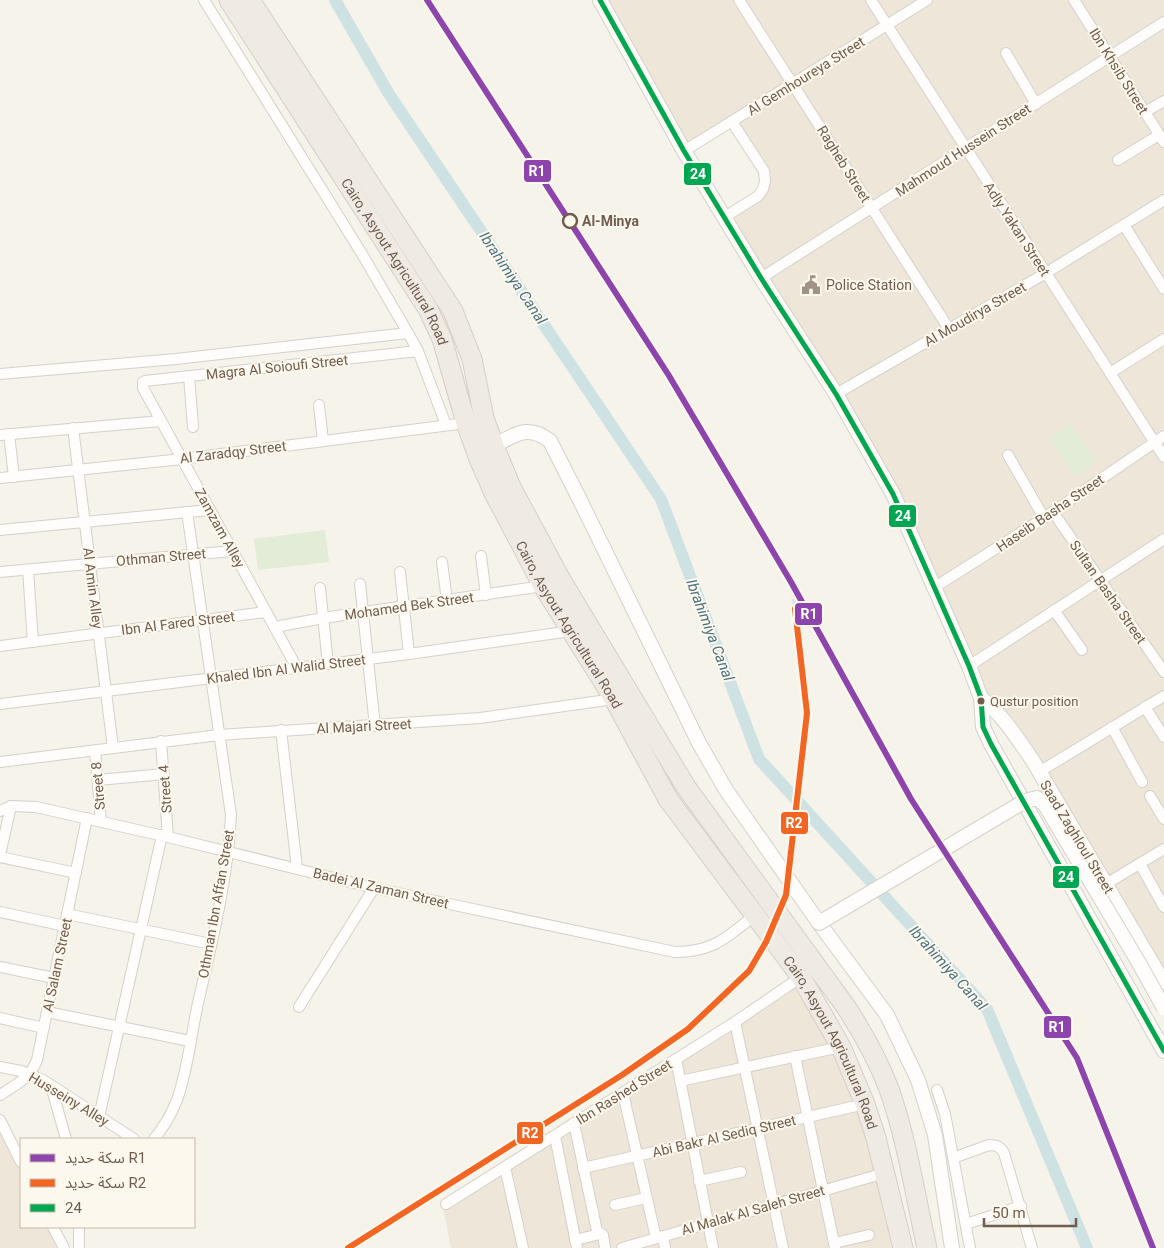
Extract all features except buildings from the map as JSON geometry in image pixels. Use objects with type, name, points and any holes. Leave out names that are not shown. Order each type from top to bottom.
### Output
[{"type":"highway","name":"Cairo, Asyout Agricultural Road","points":[[229,0],[428,309],[442,339],[466,423],[479,458],[494,493],[543,586],[614,699],[668,799],[801,977],[841,1047],[865,1104],[885,1173],[903,1248]]},
{"type":"highway","name":"Cairo, Asyout Agricultural Road","points":[[250,0],[453,311],[472,359],[484,418],[494,446],[511,487],[561,580],[686,786],[846,1007],[877,1060],[898,1117],[927,1248]]},
{"type":"highway","points":[[256,43],[272,33]]},
{"type":"highway","points":[[668,799],[686,786]]},
{"type":"main road","name":"Saad Zaghloul Street","points":[[600,0],[684,151],[761,278],[836,394],[892,494],[969,666],[981,698],[981,717],[990,744],[1164,1051]]},
{"type":"main road","points":[[494,446],[522,432],[542,435],[550,441],[699,743],[726,790],[886,1015],[918,1080],[935,1135],[952,1248]]},
{"type":"main road","name":"Saad Zaghloul Street","points":[[981,698],[1000,714],[1012,729],[1159,967],[1164,983]]},
{"type":"main road","points":[[819,923],[1025,801],[1037,798],[1045,805],[1139,962],[1164,1008]]},
{"type":"street","name":"Cairo, Asyout Agricultural Road","points":[[204,0],[362,254],[408,333],[418,352],[446,426]]},
{"type":"street","name":"Ragheb Street","points":[[739,0],[949,329]]},
{"type":"street","name":"Adly Yakan Street","points":[[870,0],[1164,457]]},
{"type":"street","name":"Al Gemhoureya Street","points":[[684,151],[928,0]]},
{"type":"street","name":"Ibn Khsib Street","points":[[1074,0],[1162,139]]},
{"type":"street","name":"Mahmoud Hussein Street","points":[[761,278],[1164,22]]},
{"type":"street","points":[[1006,53],[1036,104]]},
{"type":"street","points":[[1145,112],[1164,101]]},
{"type":"street","points":[[725,218],[758,196],[763,189],[765,181],[764,171],[732,122]]},
{"type":"street","points":[[1118,160],[1162,139]]},
{"type":"street","name":"Al Moudirya Street","points":[[836,394],[1046,273],[1164,200]]},
{"type":"street","points":[[1124,225],[1164,290]]},
{"type":"street","points":[[0,374],[176,359],[408,333]]},
{"type":"street","points":[[1110,373],[1164,339]]},
{"type":"street","name":"Magra Al Soioufi Street","points":[[142,388],[142,382],[145,381],[418,352]]},
{"type":"street","points":[[188,376],[193,426]]},
{"type":"street","name":"Zamzam Alley","points":[[142,388],[297,668]]},
{"type":"street","points":[[319,405],[324,441]]},
{"type":"street","points":[[14,477],[5,434],[161,421]]},
{"type":"street","name":"Al Zaradqy Street","points":[[0,478],[182,459],[466,423]]},
{"type":"street","name":"Al Amin Alley","points":[[74,428],[113,748]]},
{"type":"street","name":"Haseib Basha Street","points":[[935,588],[1048,515],[1164,436]]},
{"type":"street","name":"Sultan Basha Street","points":[[1008,455],[1048,515],[1100,580],[1164,672]]},
{"type":"street","points":[[0,530],[210,510]]},
{"type":"street","name":"Othman Ibn Affan Street","points":[[155,1138],[167,1122],[177,1100],[211,944],[228,852],[231,816],[187,512]]},
{"type":"street","points":[[969,666],[1164,539]]},
{"type":"street","name":"Othman Street","points":[[0,572],[232,551]]},
{"type":"street","points":[[481,556],[486,595]]},
{"type":"street","points":[[442,562],[447,600]]},
{"type":"street","points":[[28,570],[33,642]]},
{"type":"street","points":[[400,572],[409,654]]},
{"type":"street","points":[[360,584],[375,726]]},
{"type":"street","name":"Mohamed Bek Street","points":[[275,627],[543,586]]},
{"type":"street","points":[[320,588],[328,664]]},
{"type":"street","points":[[1054,610],[1082,650]]},
{"type":"street","name":"Ibn Al Fared Street","points":[[0,646],[266,612]]},
{"type":"street","name":"Khaled Ibn Al Walid Street","points":[[0,704],[369,660],[571,631]]},
{"type":"street","points":[[1039,772],[1164,696]]},
{"type":"street","name":"Al Majari Street","points":[[0,762],[219,735],[480,718],[614,699]]},
{"type":"street","points":[[1145,707],[1164,738]]},
{"type":"street","points":[[1112,727],[1142,782]]},
{"type":"street","points":[[282,730],[297,868]]},
{"type":"street","name":"Street 4","points":[[99,1117],[141,929],[165,836],[164,774],[161,741]]},
{"type":"street","name":"Street 8","points":[[95,751],[102,821]]},
{"type":"street","points":[[98,780],[164,774]]},
{"type":"street","points":[[1150,796],[1164,819]]},
{"type":"street","points":[[11,806],[0,856],[76,873]]},
{"type":"street","name":"Badei Al Zaman Street","points":[[0,810],[11,806],[36,806],[374,888],[675,952],[691,952],[716,945],[755,916]]},
{"type":"street","name":"Al Salam Street","points":[[30,1074],[38,1060],[87,818]]},
{"type":"street","points":[[1106,884],[1164,849]]},
{"type":"street","points":[[1140,864],[1164,907]]},
{"type":"street","points":[[299,1007],[374,888]]},
{"type":"street","points":[[0,912],[65,926]]},
{"type":"street","points":[[67,914],[211,944]]},
{"type":"street","points":[[0,967],[54,978]]},
{"type":"street","name":"Ibn Rashed Street","points":[[446,1204],[735,1022],[801,977]]},
{"type":"street","points":[[47,1012],[190,1041]]},
{"type":"street","points":[[0,1018],[44,1028]]},
{"type":"street","points":[[735,1022],[783,1248]]},
{"type":"street","points":[[680,1081],[841,1047]]},
{"type":"street","points":[[795,1056],[834,1246],[869,1235]]},
{"type":"street","points":[[676,1059],[712,1248]]},
{"type":"street","name":"Husseiny Alley","points":[[0,1067],[30,1074],[132,1138]]},
{"type":"street","points":[[0,1095],[30,1074]]},
{"type":"street","points":[[51,1086],[66,1138]]},
{"type":"street","points":[[937,1090],[945,1114],[970,1248]]},
{"type":"street","points":[[623,1093],[646,1198],[659,1237],[665,1248]]},
{"type":"street","name":"Abi Bakr Al Sediq Street","points":[[583,1168],[865,1104]]},
{"type":"street","points":[[0,1120],[20,1160]]},
{"type":"street","points":[[574,1124],[597,1231],[603,1235],[606,1248]]},
{"type":"street","points":[[555,1136],[576,1244],[600,1234]]},
{"type":"street","points":[[953,1158],[989,1145],[1000,1147],[1004,1153],[1021,1206],[1032,1248]]},
{"type":"street","points":[[505,1167],[523,1248]]},
{"type":"street","points":[[700,1181],[740,1172]]},
{"type":"street","name":"Al Malak Al Saleh Street","points":[[622,1248],[885,1173]]},
{"type":"street","points":[[615,1205],[646,1198]]},
{"type":"street","points":[[966,1224],[1021,1206]]},
{"type":"street","points":[[54,1228],[64,1248]]},
{"type":"street","points":[[79,1228],[79,1248]]},
{"type":"shaded area","points":[[603,0],[1164,0],[1164,690],[1040,771],[982,697],[893,491],[725,218],[764,193],[768,174],[732,121],[684,150]]},
{"type":"shaded area","points":[[1164,696],[1164,980],[1041,773]]},
{"type":"shaded area","points":[[801,977],[840,1048],[902,1248],[451,1248],[443,1207]]},
{"type":"shaded area","points":[[0,1120],[20,1161],[20,1228],[53,1228],[63,1248],[0,1248]]},
{"type":"green space","points":[[1070,423],[1097,462],[1075,477],[1049,438]]},
{"type":"green space","points":[[325,530],[329,562],[258,570],[254,539]]},
{"type":"waterway","name":"Ibrahimiya Canal","points":[[335,0],[389,94],[661,499],[759,759],[987,1009],[1087,1248]]},
{"type":"railway","points":[[788,865],[807,713],[800,641],[791,582]]},
{"type":"railway","points":[[348,1248],[622,1075],[688,1029],[749,971]]},
{"type":"rail line","name":"R1","points":[[427,0],[668,374],[791,582],[911,799],[1077,1058],[1153,1248]]},
{"type":"rail line","name":"R2","points":[[348,1248],[622,1075],[688,1029],[749,971],[766,942],[786,895],[807,713],[795,609]]},
{"type":"transit line","name":"24","points":[[600,0],[684,151],[761,278],[836,394],[893,494],[969,666],[981,698],[983,727],[991,744],[1164,1051]]},
{"type":"place","name":"Al-Minya","points":[[570,221]]},
{"type":"place","name":"Police Station","points":[[811,285]]},
{"type":"place","name":"Qustur position","points":[[981,701]]}]
